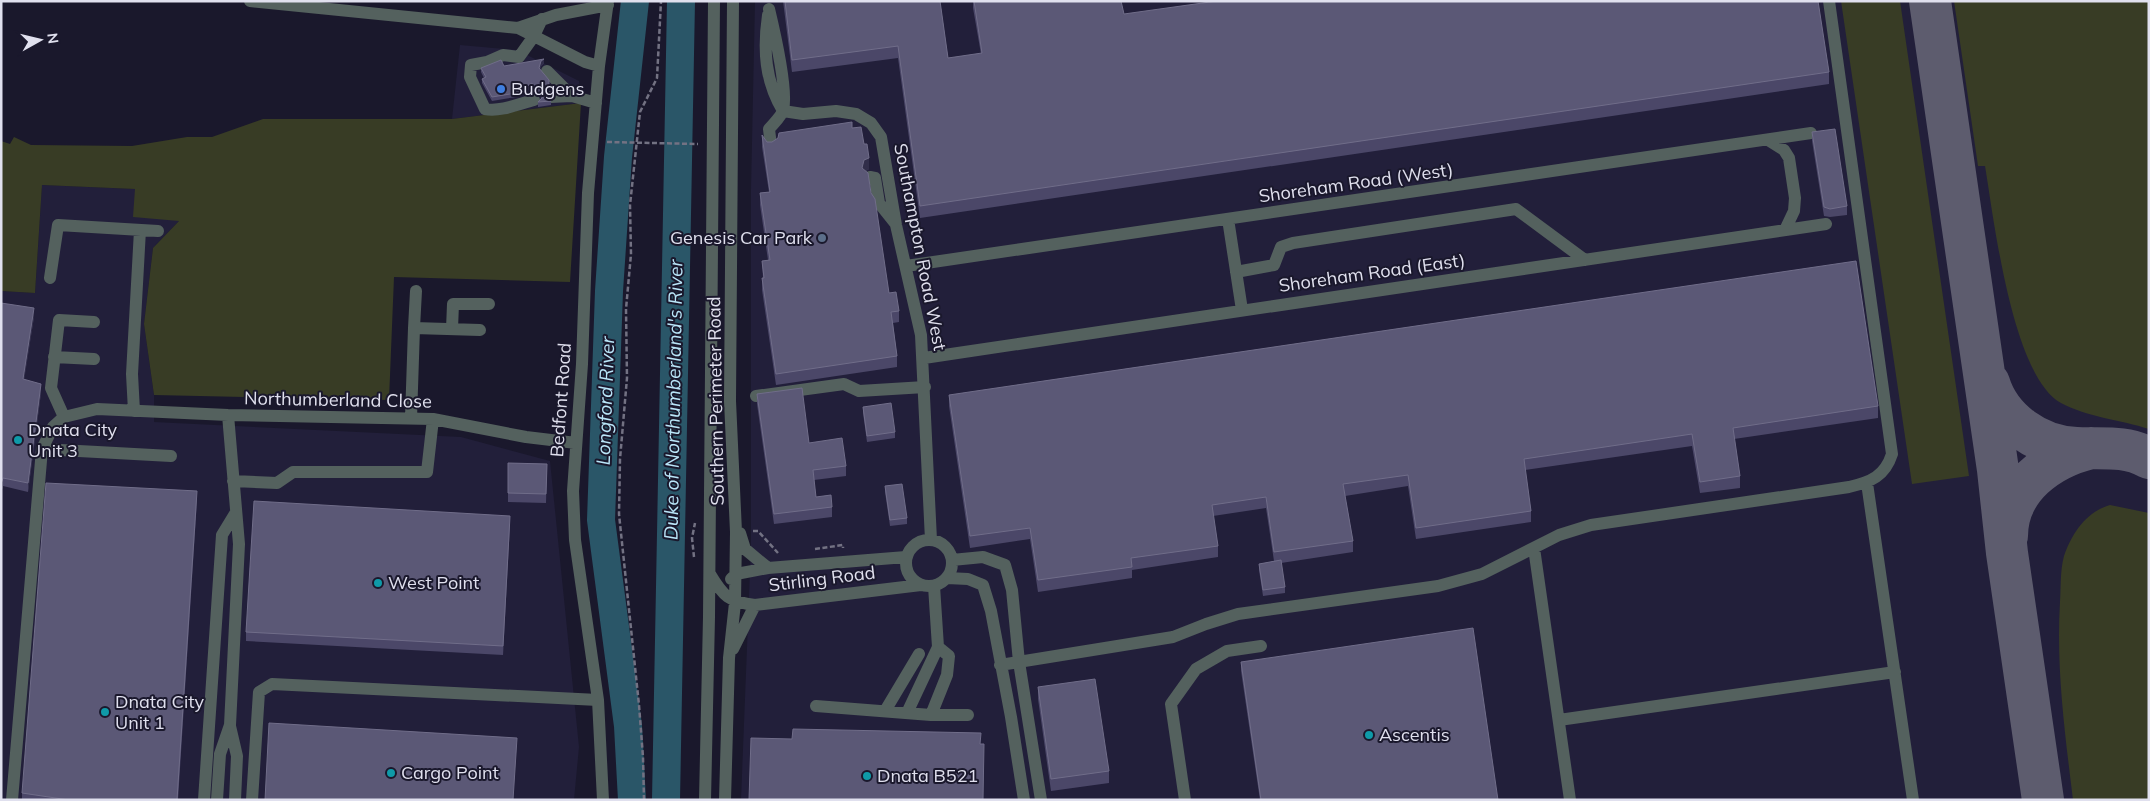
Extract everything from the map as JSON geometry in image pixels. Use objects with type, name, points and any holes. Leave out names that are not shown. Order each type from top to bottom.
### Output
[{"type":"street","points":[[250,1],[518,28],[585,62],[599,66]]},
{"type":"street","name":"Southern Perimeter Road","points":[[705,800],[710,606],[708,572],[714,1]]},
{"type":"street","name":"Southern Perimeter Road","points":[[725,800],[729,658],[735,603],[738,528],[730,401],[733,1]]},
{"type":"street","points":[[1000,665],[1173,638],[1206,624],[1238,614],[1438,586],[1482,574],[1559,535],[1591,524],[1867,483],[1888,466],[1892,454],[1829,1]]},
{"type":"street","points":[[518,28],[542,19],[608,3]]},
{"type":"street","name":"Bedfont Road","points":[[603,800],[598,700],[575,540],[573,491],[582,364],[588,193],[599,66],[608,3]]},
{"type":"street","points":[[770,5],[764,41],[767,66],[773,94],[783,111],[769,129],[771,146]]},
{"type":"street","points":[[534,100],[491,110],[485,109],[470,77],[471,65],[487,62],[503,55],[520,62],[542,19]]},
{"type":"street","points":[[572,96],[549,84],[572,96],[596,103]]},
{"type":"street","name":"Southampton Road West","points":[[783,111],[803,114],[836,111],[848,112],[864,117],[881,137],[896,225],[917,312],[924,358],[931,540]]},
{"type":"street","name":"Shoreham Road (West)","points":[[906,266],[1811,133]]},
{"type":"street","points":[[1768,140],[1784,150],[1789,158],[1795,198],[1794,211],[1785,230]]},
{"type":"street","points":[[870,177],[875,178],[879,203],[896,225]]},
{"type":"street","points":[[1236,272],[1274,265],[1280,247],[1293,243],[1516,209],[1584,260]]},
{"type":"street","points":[[1228,219],[1242,310]]},
{"type":"street","name":"Shoreham Road (East)","points":[[924,358],[1826,224]]},
{"type":"street","points":[[50,278],[58,225],[158,231]]},
{"type":"street","points":[[134,411],[132,374],[140,230]]},
{"type":"street","points":[[411,418],[416,292]]},
{"type":"street","points":[[452,329],[453,304],[489,304]]},
{"type":"street","points":[[12,800],[42,450],[53,426],[64,417],[51,388],[59,320],[94,322]]},
{"type":"street","points":[[414,328],[480,330]]},
{"type":"street","points":[[54,357],[94,359]]},
{"type":"street","points":[[756,396],[844,384],[859,391],[925,387]]},
{"type":"street","name":"Northumberland Close","points":[[64,417],[96,409],[228,415],[433,419],[526,437],[576,443]]},
{"type":"street","points":[[228,415],[239,544],[230,725],[237,756],[235,800]]},
{"type":"street","points":[[233,481],[277,483],[294,472],[427,472],[433,419]]},
{"type":"street","points":[[42,450],[171,456]]},
{"type":"street","points":[[1867,483],[1913,800]]},
{"type":"street","points":[[204,800],[222,535],[236,512]]},
{"type":"street","name":"Stirling Road","points":[[738,528],[745,549],[768,568],[906,557]]},
{"type":"street","points":[[947,578],[951,571],[952,560],[945,547],[939,542],[931,540],[916,543],[906,557],[907,572],[914,581],[928,586],[947,578],[968,579],[983,586],[989,604],[1011,717],[1024,800]]},
{"type":"street","points":[[1534,548],[1570,800]]},
{"type":"street","points":[[952,560],[983,557],[1005,565],[1012,590],[1019,662],[1041,800]]},
{"type":"street","points":[[710,606],[720,591],[736,574],[768,568]]},
{"type":"street","points":[[708,572],[720,591],[735,603],[755,606]]},
{"type":"street","points":[[907,713],[938,647],[928,586]]},
{"type":"street","name":"Stirling Road","points":[[729,658],[755,606],[928,586]]},
{"type":"street","points":[[1185,800],[1171,704],[1196,669],[1227,652],[1260,646]]},
{"type":"street","points":[[931,715],[947,675],[949,656],[938,647]]},
{"type":"street","points":[[885,711],[919,654]]},
{"type":"street","points":[[1559,720],[1895,672]]},
{"type":"street","points":[[252,800],[259,692],[272,684],[598,700]]},
{"type":"street","points":[[1011,717],[1025,699]]},
{"type":"street","points":[[816,706],[931,715],[968,715]]},
{"type":"street","points":[[217,800],[220,754],[230,725]]},
{"type":"path","points":[[644,800],[639,705],[619,514],[620,459],[627,378],[626,309],[631,254],[630,205],[640,112],[656,78],[661,1]]},
{"type":"path","points":[[604,142],[695,144]]},
{"type":"path","points":[[738,528],[758,531],[775,552],[781,554]]},
{"type":"path","points":[[692,538],[709,538]]},
{"type":"path","points":[[807,550],[843,545],[843,548]]},
{"type":"shaded area","points":[[755,1],[2149,1],[2149,800],[741,800],[751,546],[751,189]]},
{"type":"shaded area","points":[[460,45],[517,50],[579,81],[581,103],[452,119]]},
{"type":"shaded area","points":[[42,185],[135,189],[179,221],[153,248],[144,324],[154,395],[154,422],[461,437],[550,461],[579,747],[574,800],[1,800],[1,291],[35,293]]},
{"type":"green space","points":[[1841,1],[1900,1],[1969,476],[1912,484]]},
{"type":"green space","points":[[1954,1],[2149,1],[2149,429],[2093,415],[2061,403],[2044,387],[2030,362],[2018,330],[2008,294],[1985,166],[1978,166]]},
{"type":"green space","points":[[581,103],[570,282],[394,277],[389,400],[154,395],[144,324],[153,248],[179,221],[133,217],[135,189],[42,185],[35,293],[1,291],[1,141],[10,144],[14,137],[31,145],[132,146],[187,137],[212,137],[263,119],[452,119]]},
{"type":"green space","points":[[2110,505],[2149,513],[2149,800],[2073,800],[2060,676],[2059,627],[2062,567],[2067,547],[2081,524],[2101,508]]},
{"type":"building","points":[[785,1],[940,1],[948,58],[982,53],[974,1],[1121,1],[1124,14],[1217,1],[1818,1],[1829,72],[920,206],[898,46],[792,60]]},
{"type":"building","points":[[544,59],[541,61],[539,68],[549,80],[549,85],[543,88],[542,93],[539,89],[533,88],[532,83],[516,93],[492,97],[482,79],[486,77],[481,68],[501,60],[504,66]]},
{"type":"building","points":[[542,93],[546,100],[551,101],[538,102],[542,98]]},
{"type":"building","name":"Genesis Car Park","points":[[852,122],[852,128],[861,127],[864,144],[867,144],[869,158],[864,160],[862,168],[868,173],[871,193],[875,199],[889,293],[896,292],[899,311],[891,312],[897,356],[776,374],[762,278],[764,278],[762,261],[770,260],[760,193],[770,192],[762,135],[767,142],[772,142],[778,138],[779,133]]},
{"type":"building","points":[[1835,129],[1847,206],[1830,209],[1824,207],[1812,132]]},
{"type":"building","points":[[1856,261],[1878,406],[1733,428],[1740,476],[1700,482],[1692,434],[1524,459],[1531,511],[1416,528],[1408,475],[1343,484],[1353,541],[1274,552],[1266,497],[1212,505],[1218,546],[1131,558],[1132,567],[1038,580],[1030,528],[970,536],[949,395]]},
{"type":"building","name":"Dnata City Unit 3","points":[[1,303],[34,308],[23,379],[41,384],[28,483],[3,478],[1,484]]},
{"type":"building","points":[[802,388],[809,443],[842,438],[846,466],[813,470],[816,497],[831,495],[832,507],[774,514],[757,394]]},
{"type":"building","points":[[891,403],[895,432],[867,436],[863,407]]},
{"type":"building","points":[[508,463],[547,464],[546,494],[508,493]]},
{"type":"building","name":"Dnata City Unit 1","points":[[46,483],[197,491],[177,800],[69,800],[22,793]]},
{"type":"building","points":[[902,484],[907,518],[890,520],[885,486]]},
{"type":"building","name":"West Point","points":[[254,501],[510,516],[503,646],[246,632]]},
{"type":"building","points":[[1281,560],[1285,587],[1263,590],[1259,564]]},
{"type":"building","name":"Ascentis","points":[[1473,628],[1498,800],[1261,800],[1241,662]]},
{"type":"building","points":[[1095,679],[1109,771],[1051,779],[1038,687]]},
{"type":"building","name":"Cargo Point","points":[[269,723],[517,738],[513,800],[265,800]]},
{"type":"building","name":"Dnata B521","points":[[793,729],[981,733],[980,744],[984,744],[983,800],[749,800],[751,738],[792,739]]},
{"type":"waterway","name":"Longford River","points":[[632,800],[628,726],[601,520],[609,291],[618,157],[635,1]]},
{"type":"waterway","name":"Duke of Northumberland's River","points":[[666,800],[681,1]]},
{"type":"taxiway","points":[[1930,1],[1998,470],[2007,553],[2043,800]]},
{"type":"taxiway","points":[[1989,383],[1994,396],[2011,420],[2035,437],[2048,443],[2062,446],[2122,449],[2149,458]]},
{"type":"taxiway","points":[[2007,536],[2009,519],[2014,503],[2033,478],[2060,459],[2091,448]]},
{"type":"place","name":"Budgens","points":[[501,89]]},
{"type":"place","name":"Genesis Car Park","points":[[822,238]]},
{"type":"place","name":"Dnata City Unit 3","points":[[18,440]]},
{"type":"place","name":"West Point","points":[[378,583]]},
{"type":"place","name":"Dnata City Unit 1","points":[[105,712]]},
{"type":"place","name":"Ascentis","points":[[1369,735]]},
{"type":"place","name":"Cargo Point","points":[[391,773]]},
{"type":"place","name":"Dnata B521","points":[[867,776]]}]
